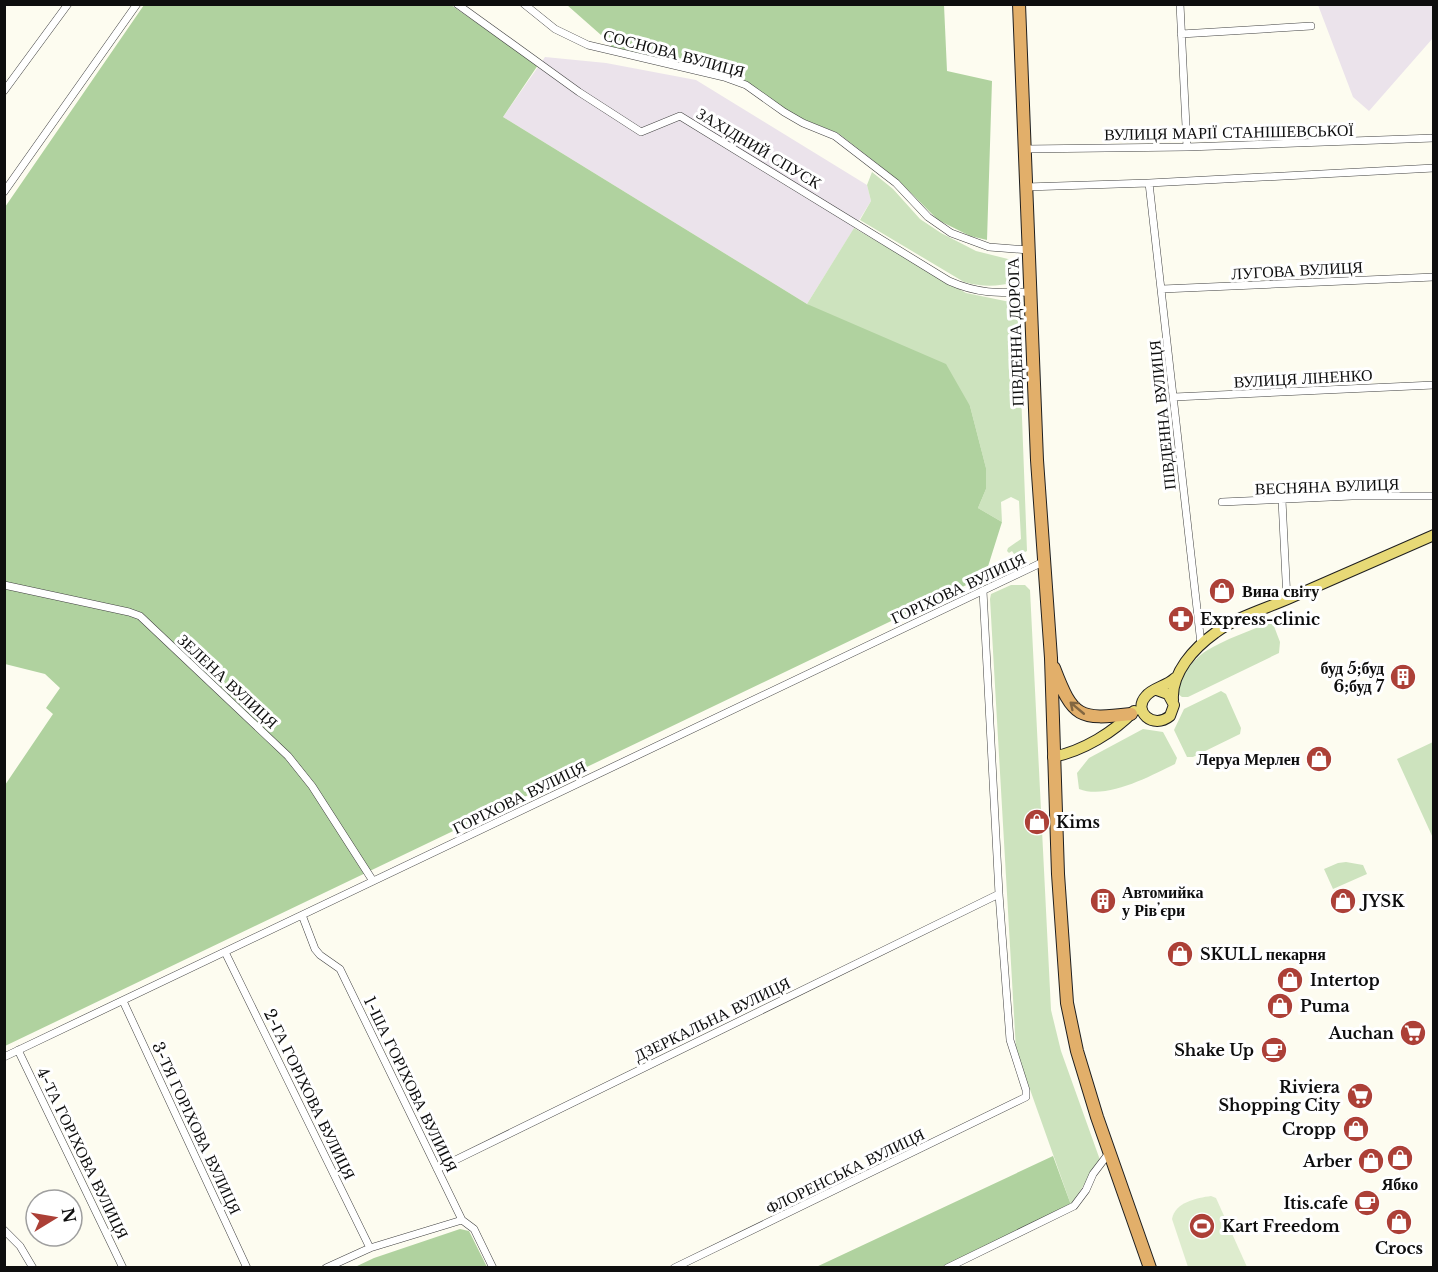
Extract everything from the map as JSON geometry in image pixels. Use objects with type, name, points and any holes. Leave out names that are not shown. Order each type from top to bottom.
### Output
[{"type":"highway","name":"ПІВДЕННА ДОРОГА","points":[[1019,4],[1037,460],[1051,658]]},
{"type":"highway","points":[[1051,658],[1066,698],[1080,712],[1089,717],[1101,718],[1131,714]]},
{"type":"highway","points":[[1051,658],[1059,896],[1067,1003],[1077,1051],[1109,1153],[1150,1268]]},
{"type":"main road","points":[[1114,729],[1149,693],[1176,678],[1201,644],[1225,627],[1434,535]]},
{"type":"main road","points":[[1053,757],[1071,753],[1114,729],[1132,722],[1164,721],[1173,709],[1173,689],[1176,678]]},
{"type":"main road","points":[[1157,690],[1168,694],[1173,700]]},
{"type":"main road","points":[[1143,698],[1142,710],[1152,720]]},
{"type":"street","points":[[4,91],[68,4]]},
{"type":"street","points":[[4,192],[137,4]]},
{"type":"street","name":"ЗАХІДНИЙ СПУСК","points":[[457,4],[579,92],[641,132],[680,116],[949,281],[969,290],[994,293],[1030,291]]},
{"type":"street","name":"СОСНОВА ВУЛИЦЯ","points":[[524,4],[555,29],[588,45],[724,77],[746,85],[803,123],[835,136],[896,183],[928,217],[951,233],[989,247],[1029,250]]},
{"type":"street","points":[[1180,4],[1187,147]]},
{"type":"street","points":[[1181,34],[1311,26]]},
{"type":"street","name":"ВУЛИЦЯ МАРІЇ СТАНІШЕВСЬКОЇ","points":[[1025,149],[1187,147],[1434,138]]},
{"type":"street","points":[[1026,187],[1434,168]]},
{"type":"street","name":"ПІВДЕННА ВУЛИЦЯ","points":[[1149,183],[1201,644]]},
{"type":"street","name":"ЛУГОВА ВУЛИЦЯ","points":[[1162,289],[1434,277]]},
{"type":"street","name":"ВУЛИЦЯ ЛІНЕНКО","points":[[1174,397],[1434,385]]},
{"type":"street","name":"ВЕСНЯНА ВУЛИЦЯ","points":[[1222,502],[1352,496],[1434,496]]},
{"type":"street","points":[[1282,500],[1287,600]]},
{"type":"street","name":"ГОРІХОВА ВУЛИЦЯ","points":[[4,1057],[1045,561]]},
{"type":"street","name":"ЗЕЛЕНА ВУЛИЦЯ","points":[[4,585],[140,616],[288,756],[312,786],[374,881]]},
{"type":"street","points":[[983,591],[999,894]]},
{"type":"street","name":"ФЛОРЕНСЬКА ВУЛИЦЯ","points":[[674,1268],[1026,1097],[1026,1090],[1010,1040],[999,894]]},
{"type":"street","name":"ДЗЕРКАЛЬНА ВУЛИЦЯ","points":[[437,1169],[999,894]]},
{"type":"street","name":"1-ША ГОРІХОВА ВУЛИЦЯ","points":[[302,915],[315,949],[340,969],[462,1220],[474,1229],[493,1268]]},
{"type":"street","name":"2-ГА ГОРІХОВА ВУЛИЦЯ","points":[[225,952],[370,1248]]},
{"type":"street","name":"3-ТЯ ГОРІХОВА ВУЛИЦЯ","points":[[123,1001],[247,1268]]},
{"type":"street","name":"4-ТА ГОРІХОВА ВУЛИЦЯ","points":[[18,1050],[123,1268]]},
{"type":"street","points":[[947,1268],[1068,1210],[1080,1199],[1093,1174],[1109,1153]]},
{"type":"street","points":[[326,1268],[370,1248],[462,1220]]},
{"type":"street","points":[[4,1230],[20,1246],[33,1268]]},
{"type":"shaded area","points":[[1318,5],[1433,5],[1433,38],[1369,111],[1353,97]]},
{"type":"shaded area","points":[[545,57],[606,63],[696,80],[867,185],[871,201],[807,304],[503,117]]},
{"type":"green space","points":[[144,5],[451,5],[538,65],[503,117],[807,304],[946,364],[970,406],[986,468],[986,489],[978,508],[1002,522],[985,576],[5,1046],[5,785],[53,714],[46,708],[60,688],[45,674],[5,664],[5,207]]},
{"type":"green space","points":[[567,5],[944,5],[947,71],[992,81],[987,240],[970,236],[938,220],[898,180],[838,133],[790,114],[748,85],[610,48],[614,39],[601,35]]},
{"type":"green space","points":[[872,172],[893,189],[920,219],[941,233],[976,251],[1012,260],[1018,278],[1015,282],[996,286],[964,282],[860,220],[871,201],[867,185]]},
{"type":"green space","points":[[854,228],[966,293],[1015,303],[1018,311],[1027,551],[1016,557],[1012,551],[1009,553],[1007,551],[1021,539],[1019,501],[1011,497],[1001,502],[1002,522],[978,508],[986,489],[986,468],[970,406],[807,304]]},
{"type":"green space","points":[[1011,585],[1025,585],[1030,590],[1051,1010],[1061,1051],[1100,1160],[1071,1205],[1016,1050],[990,599],[991,594]]},
{"type":"green space","points":[[1272,621],[1280,642],[1279,653],[1188,697],[1178,694],[1183,676],[1191,664],[1206,651]]},
{"type":"green space","points":[[1221,691],[1226,694],[1241,728],[1240,734],[1193,757],[1187,757],[1174,730],[1184,709]]},
{"type":"green space","points":[[1143,729],[1163,732],[1177,758],[1175,764],[1115,789],[1090,792],[1079,789],[1077,773],[1089,758]]},
{"type":"green space","points":[[1433,742],[1433,838],[1397,759]]},
{"type":"green space","points":[[1346,862],[1363,865],[1367,874],[1333,889],[1324,869]]},
{"type":"green space","points":[[1053,1156],[1071,1205],[941,1267],[814,1268]]},
{"type":"green space","name":"Kart Freedom","points":[[1211,1196],[1216,1198],[1247,1267],[1188,1267],[1172,1219],[1174,1213],[1182,1205]]},
{"type":"green space","points":[[460,1229],[469,1231],[487,1267],[355,1267],[374,1258]]},
{"type":"place","name":"Вина світу","points":[[1222,591]]},
{"type":"place","name":"Express-clinic","points":[[1181,619]]},
{"type":"place","name":"буд 5;буд 6;буд 7","points":[[1403,677]]},
{"type":"place","name":"Леруа Мерлен","points":[[1319,759]]},
{"type":"place","name":"Kims","points":[[1037,822]]},
{"type":"place","name":"Автомийка у Рівʼєри","points":[[1103,901]]},
{"type":"place","name":"JYSK","points":[[1343,901]]},
{"type":"place","name":"SKULL пекарня","points":[[1180,954]]},
{"type":"place","name":"Intertop","points":[[1290,980]]},
{"type":"place","name":"Puma","points":[[1280,1006]]},
{"type":"place","name":"Auchan","points":[[1413,1033]]},
{"type":"place","name":"Shake Up","points":[[1274,1050]]},
{"type":"place","name":"Riviera Shopping City","points":[[1360,1096]]},
{"type":"place","name":"Cropp","points":[[1356,1129]]},
{"type":"place","name":"Ябко","points":[[1400,1158]]},
{"type":"place","name":"Arber","points":[[1371,1161]]},
{"type":"place","name":"Itis.cafe","points":[[1367,1203]]},
{"type":"place","name":"Crocs","points":[[1399,1222]]},
{"type":"place","name":"Kart Freedom","points":[[1202,1226]]}]
